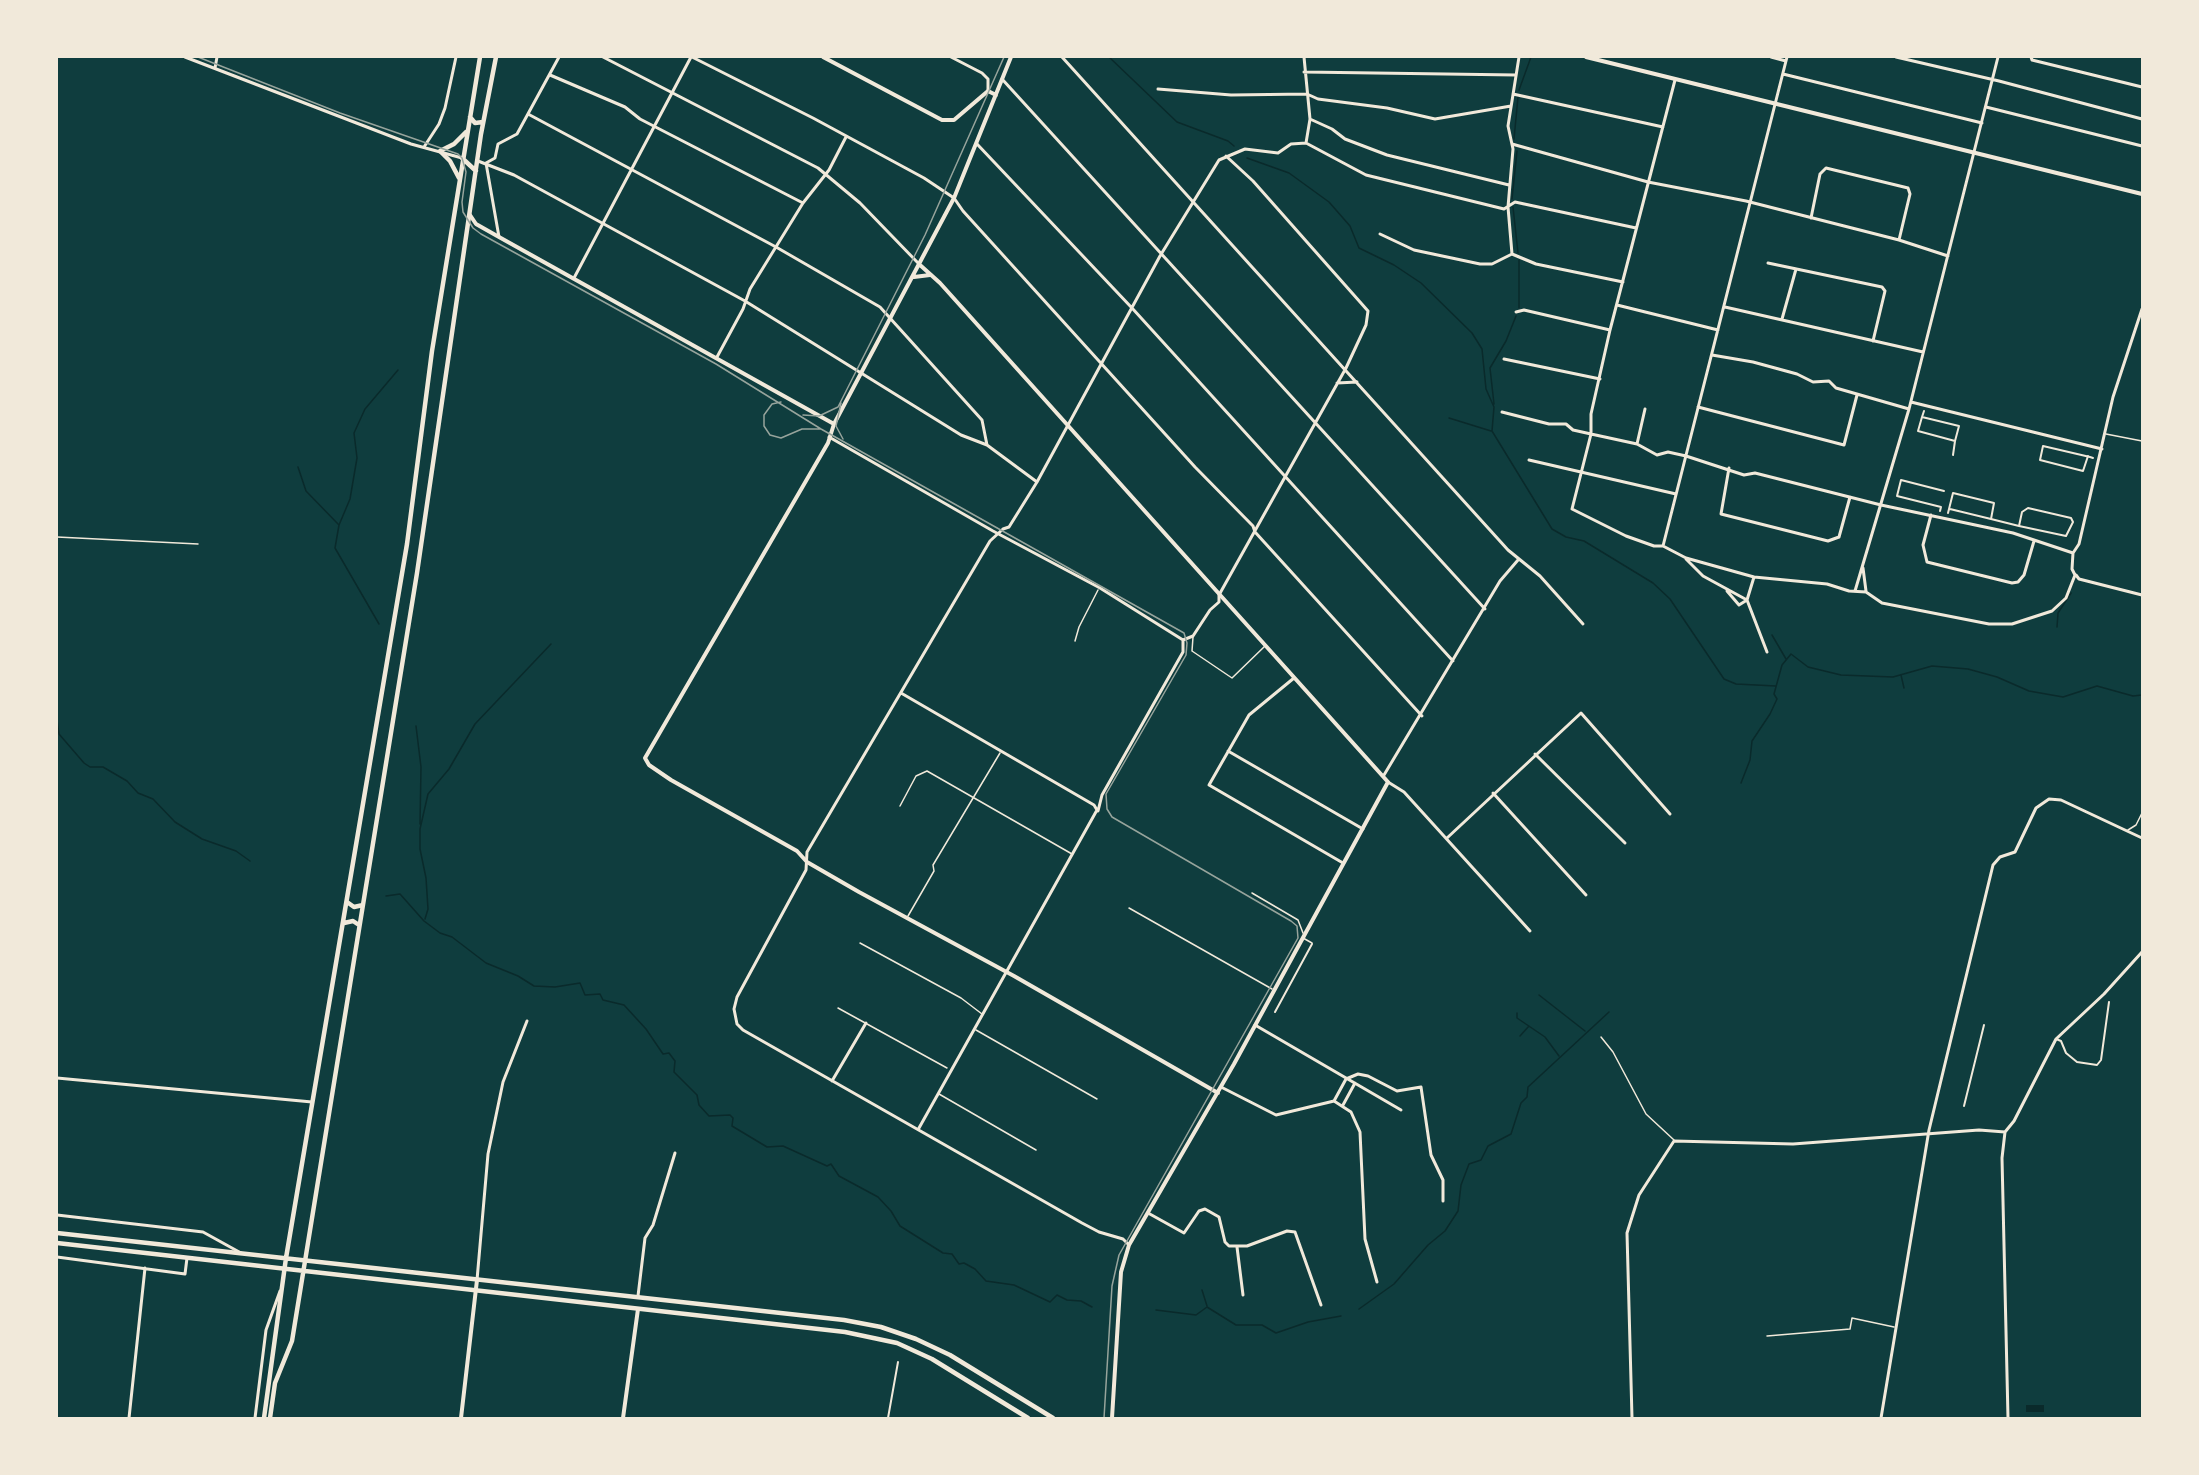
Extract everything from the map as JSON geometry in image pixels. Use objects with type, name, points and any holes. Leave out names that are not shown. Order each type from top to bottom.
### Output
[{"type":"main road","points":[[264,1418],[286,1258],[406,544],[432,351],[480,57]]},
{"type":"main road","points":[[270,1418],[275,1383],[292,1341],[417,573],[483,122],[496,57]]},
{"type":"main road","points":[[469,115],[475,123],[483,122]]},
{"type":"main road","points":[[459,178],[450,161],[440,151],[454,144],[466,132]]},
{"type":"main road","points":[[462,158],[476,171]]},
{"type":"main road","points":[[347,902],[354,907],[363,904]]},
{"type":"main road","points":[[344,922],[353,921],[359,925]]},
{"type":"main road","points":[[57,1233],[844,1320],[881,1327],[916,1339],[950,1355],[1053,1418]]},
{"type":"main road","points":[[57,1243],[845,1332],[897,1343],[948,1367],[1028,1418]]},
{"type":"main road","points":[[503,1282],[499,1288],[503,1294]]},
{"type":"street","points":[[185,57],[424,147],[462,158]]},
{"type":"street","points":[[215,68],[217,57]]},
{"type":"street","points":[[424,147],[439,124],[445,108],[456,57]]},
{"type":"street","points":[[486,163],[495,158],[498,144],[517,134],[559,57]]},
{"type":"street","points":[[603,57],[818,168],[860,203],[931,275],[1219,595],[1296,677],[1388,782],[1404,792],[1530,931]]},
{"type":"street","points":[[574,278],[692,57],[924,178],[954,198],[963,212],[1195,467],[1253,526],[1255,532],[1422,716]]},
{"type":"street","points":[[823,57],[942,120],[954,120],[988,91],[988,79],[982,73],[951,57]]},
{"type":"street","points":[[1011,57],[954,198],[920,265],[786,518],[647,754],[646,762],[688,790],[797,850],[807,862],[1218,1093]]},
{"type":"street","points":[[1062,57],[1346,368],[1518,561],[1540,576],[1582,624]]},
{"type":"street","points":[[1304,57],[1310,119],[1306,143]]},
{"type":"street","points":[[1512,254],[1508,207],[1512,144],[1508,126],[1519,57]]},
{"type":"street","points":[[1586,57],[2142,194]]},
{"type":"street","points":[[1663,546],[1783,74],[1786,59],[1771,57]]},
{"type":"street","points":[[1896,57],[2142,119]]},
{"type":"street","points":[[1855,591],[1911,402],[1998,57]]},
{"type":"street","points":[[2031,57],[2032,60],[2142,87]]},
{"type":"street","points":[[1304,72],[1516,75]]},
{"type":"street","points":[[1783,74],[1982,123]]},
{"type":"street","points":[[550,75],[625,107],[655,127],[803,203]]},
{"type":"street","points":[[1002,79],[1160,256],[1485,609]]},
{"type":"street","points":[[1675,80],[1610,330],[1591,414],[1590,434],[1572,509],[1626,536],[1654,546],[1663,546],[1686,558],[1754,577],[1813,582],[1866,592],[1882,603],[1963,621],[2012,624],[2060,606],[2071,589],[2076,575]]},
{"type":"street","points":[[1158,89],[1231,95],[1307,94],[1318,99],[1387,108],[1435,119],[1511,106]]},
{"type":"street","points":[[988,91],[996,95]]},
{"type":"street","points":[[1514,94],[1663,127]]},
{"type":"street","points":[[1986,106],[2142,146]]},
{"type":"street","points":[[528,114],[630,171],[776,247],[880,307],[982,420],[987,445]]},
{"type":"street","points":[[1310,119],[1332,129],[1345,139],[1387,154],[1509,185]]},
{"type":"street","points":[[717,357],[776,247],[803,203],[825,174],[846,137]]},
{"type":"street","points":[[1129,1245],[1123,1239],[1100,1232],[1082,1223],[919,1128],[743,1030],[737,1024],[735,1009],[741,989],[806,870],[807,852],[990,541],[1009,527],[1037,482],[1192,200],[1212,168],[1226,156],[1245,149],[1278,153],[1291,144],[1306,143],[1366,175],[1504,209],[1515,202],[1636,228]]},
{"type":"street","points":[[977,144],[1132,308],[1453,661]]},
{"type":"street","points":[[1512,144],[1648,182],[1752,202],[1899,240],[1948,256]]},
{"type":"street","points":[[1183,640],[1193,636],[1210,610],[1219,602],[1219,595],[1346,368],[1366,325],[1368,310],[1265,194],[1226,156]]},
{"type":"street","points":[[478,161],[514,175],[745,301],[961,435],[987,445],[1037,482]]},
{"type":"street","points":[[486,163],[499,237]]},
{"type":"street","points":[[1811,218],[1820,174],[1826,168],[1897,186],[1910,192],[1899,240]]},
{"type":"street","points":[[470,214],[476,224],[834,424]]},
{"type":"street","points":[[1380,234],[1414,250],[1480,264],[1492,264],[1512,254],[1536,264],[1623,282]]},
{"type":"street","points":[[925,255],[926,271]]},
{"type":"street","points":[[1768,263],[1882,287],[1885,291],[1873,341]]},
{"type":"street","points":[[1782,320],[1796,269]]},
{"type":"street","points":[[913,278],[921,274],[931,275]]},
{"type":"street","points":[[1617,305],[1718,330]]},
{"type":"street","points":[[1725,307],[1923,352]]},
{"type":"street","points":[[2142,309],[2115,392],[2079,544],[2073,553],[2072,569],[2079,579],[2142,595]]},
{"type":"street","points":[[1516,312],[1524,310],[1610,330]]},
{"type":"street","points":[[1712,355],[1764,365],[1797,374],[1813,382],[1829,381],[1836,388],[1909,409]]},
{"type":"street","points":[[1504,359],[1600,379]]},
{"type":"street","points":[[1337,383],[1359,383]]},
{"type":"street","points":[[1698,407],[1844,445],[1857,394]]},
{"type":"street","points":[[1911,402],[2102,449]]},
{"type":"street","points":[[1637,444],[1645,409]]},
{"type":"street","points":[[1924,411],[1918,432],[1955,441]]},
{"type":"street","points":[[1502,412],[1550,424],[1566,424],[1573,430],[1637,444],[1658,455],[1668,452],[1686,456],[1729,468],[1744,475],[1755,473],[1881,505],[1931,515],[2073,553]]},
{"type":"street","points":[[1922,417],[1959,426],[1953,455]]},
{"type":"street","points":[[829,437],[1100,588],[1183,640]]},
{"type":"street","points":[[2088,456],[2083,471],[2040,460],[2043,446],[2088,456],[2093,458]]},
{"type":"street","points":[[1529,460],[1676,494]]},
{"type":"street","points":[[1729,468],[1721,514],[1828,541],[1839,537],[1850,497]]},
{"type":"street","points":[[1896,479],[1944,491]]},
{"type":"street","points":[[1901,480],[1897,496],[1941,507],[1940,511]]},
{"type":"street","points":[[1992,519],[1992,502],[1953,493],[1949,511],[2066,536],[2073,522],[2071,518],[2028,508],[2022,512],[2019,525]]},
{"type":"street","points":[[1931,515],[1923,546],[1928,562],[2001,581],[2018,582],[2024,575],[2034,541]]},
{"type":"street","points":[[1686,558],[1703,576],[1747,600]]},
{"type":"street","points":[[1384,775],[1422,716],[1500,581],[1518,561]]},
{"type":"street","points":[[1863,566],[1866,592]]},
{"type":"street","points":[[1754,577],[1747,600],[1767,652]]},
{"type":"street","points":[[1724,588],[1739,605],[1747,600]]},
{"type":"street","points":[[919,1128],[1097,813],[1102,795],[1183,652],[1183,640]]},
{"type":"street","points":[[1296,677],[1249,715],[1209,785],[1343,863]]},
{"type":"street","points":[[901,693],[1094,805],[1097,813]]},
{"type":"street","points":[[1447,838],[1581,713],[1670,814]]},
{"type":"street","points":[[1228,751],[1363,828]]},
{"type":"street","points":[[1535,754],[1625,843]]},
{"type":"street","points":[[1112,1418],[1120,1272],[1129,1245],[1218,1093],[1388,782]]},
{"type":"street","points":[[1493,793],[1586,895]]},
{"type":"street","points":[[1881,1418],[1894,1327],[1928,1134],[1993,865],[2000,857],[2014,854],[2036,808],[2040,803],[2054,799],[2142,838]]},
{"type":"street","points":[[1275,1012],[1312,944]]},
{"type":"street","points":[[2008,1418],[2002,1158],[2005,1132],[2014,1121],[2056,1039],[2104,994],[2142,952]]},
{"type":"street","points":[[2056,1039],[2061,1041],[2066,1053],[2077,1062],[2097,1065],[2101,1060],[2109,1002]]},
{"type":"street","points":[[461,1418],[476,1291],[488,1154],[503,1082],[527,1022]]},
{"type":"street","points":[[832,1081],[866,1023]]},
{"type":"street","points":[[1964,1106],[1984,1024]]},
{"type":"street","points":[[1255,1025],[1401,1110]]},
{"type":"street","points":[[1334,1101],[1346,1079],[1358,1074],[1397,1091],[1418,1086],[1422,1090],[1431,1155],[1443,1180],[1443,1201]]},
{"type":"street","points":[[57,1078],[313,1102]]},
{"type":"street","points":[[1343,1106],[1355,1083]]},
{"type":"street","points":[[1221,1086],[1276,1115],[1334,1101],[1351,1112],[1362,1141],[1365,1239],[1377,1282]]},
{"type":"street","points":[[1632,1418],[1627,1233],[1638,1195],[1674,1141],[1793,1144],[1996,1130],[2005,1132]]},
{"type":"street","points":[[638,1296],[645,1238],[653,1225],[675,1153]]},
{"type":"street","points":[[1148,1213],[1184,1233],[1199,1210],[1204,1209],[1219,1216],[1225,1242],[1229,1246],[1237,1247],[1292,1231],[1297,1234],[1321,1305]]},
{"type":"street","points":[[57,1215],[203,1232],[243,1253]]},
{"type":"street","points":[[1237,1247],[1243,1295]]},
{"type":"street","points":[[57,1257],[185,1274],[187,1258]]},
{"type":"street","points":[[129,1418],[145,1268]]},
{"type":"street","points":[[255,1418],[267,1330],[283,1281]]},
{"type":"street","points":[[623,1418],[638,1310]]},
{"type":"street","points":[[888,1418],[898,1362]]},
{"type":"lane","points":[[2105,434],[2142,441]]},
{"type":"lane","points":[[57,537],[198,544]]},
{"type":"lane","points":[[1075,641],[1079,627],[1100,588]]},
{"type":"lane","points":[[1193,636],[1192,651],[1232,678],[1266,645]]},
{"type":"lane","points":[[907,917],[934,870],[933,865],[971,799],[975,798],[1000,752]]},
{"type":"lane","points":[[900,806],[921,772],[927,771],[1073,855]]},
{"type":"lane","points":[[2128,830],[2136,825],[2142,813]]},
{"type":"lane","points":[[1252,893],[1298,920],[1303,938],[1312,944]]},
{"type":"lane","points":[[1129,909],[1275,990]]},
{"type":"lane","points":[[860,943],[961,998],[982,1015]]},
{"type":"lane","points":[[838,1008],[947,1068]]},
{"type":"lane","points":[[974,1029],[1097,1100]]},
{"type":"lane","points":[[1602,1037],[1613,1052],[1646,1114],[1674,1141]]},
{"type":"lane","points":[[938,1094],[1036,1150]]},
{"type":"lane","points":[[1767,1336],[1850,1329],[1852,1318],[1894,1327]]},
{"type":"water","points":[[2026,1405],[2044,1405],[2044,1412],[2026,1412]]},
{"type":"waterway","points":[[1109,57],[1177,122],[1228,141],[1234,146]]},
{"type":"waterway","points":[[1519,90],[1531,57]]},
{"type":"waterway","points":[[1514,139],[1518,97]]},
{"type":"waterway","points":[[1512,199],[1517,151]]},
{"type":"waterway","points":[[1247,158],[1289,173],[1329,202],[1350,226],[1359,248],[1394,265],[1421,283],[1472,333],[1482,349],[1486,389],[1494,407],[1492,431],[1552,529],[1566,537],[1584,541],[1653,583],[1670,599],[1724,679],[1736,684],[1776,686]]},
{"type":"waterway","points":[[1513,207],[1518,253]]},
{"type":"waterway","points":[[1519,260],[1519,308]]},
{"type":"waterway","points":[[1494,404],[1490,368],[1506,341],[1516,316]]},
{"type":"waterway","points":[[379,624],[335,548],[339,525],[350,499],[357,458],[354,433],[365,409],[398,370]]},
{"type":"waterway","points":[[1449,418],[1491,431]]},
{"type":"waterway","points":[[298,467],[306,491],[338,524]]},
{"type":"waterway","points":[[2057,627],[2058,613],[2071,593]]},
{"type":"waterway","points":[[1772,635],[1786,659]]},
{"type":"waterway","points":[[420,829],[428,794],[449,769],[475,724],[551,644]]},
{"type":"waterway","points":[[1741,783],[1750,760],[1752,741],[1777,699],[1774,694],[1782,665],[1791,654],[1808,667],[1841,675],[1893,677],[1932,666],[1968,669],[1997,677],[2029,691],[2063,697],[2097,686],[2133,696],[2142,695]]},
{"type":"waterway","points":[[1901,675],[1904,688]]},
{"type":"waterway","points":[[57,720],[59,734],[84,763],[90,767],[103,767],[127,781],[138,793],[153,799],[175,822],[202,839],[236,851],[250,861]]},
{"type":"waterway","points":[[416,726],[421,767],[420,824]]},
{"type":"waterway","points":[[420,829],[420,849],[426,878],[428,909],[425,919]]},
{"type":"waterway","points":[[386,896],[400,894],[424,921],[440,933],[452,937],[486,963],[518,976],[534,986],[555,987],[580,983],[585,995],[600,994],[603,1000],[624,1005],[646,1029],[663,1054],[669,1053],[675,1061],[674,1072],[697,1095],[699,1105],[709,1116],[730,1115],[733,1118],[732,1126],[767,1147],[783,1146],[827,1166],[831,1164],[839,1176],[878,1197],[891,1211],[900,1226],[943,1253],[952,1254],[959,1264],[964,1263],[975,1269],[986,1281],[1014,1285],[1050,1302],[1057,1295],[1067,1300],[1081,1301],[1092,1307]]},
{"type":"waterway","points":[[1539,995],[1585,1031]]},
{"type":"waterway","points":[[1359,1309],[1394,1284],[1428,1245],[1445,1231],[1458,1211],[1461,1185],[1469,1164],[1481,1160],[1488,1146],[1511,1134],[1521,1103],[1527,1097],[1528,1087],[1609,1012]]},
{"type":"waterway","points":[[1517,1013],[1517,1018],[1545,1037],[1559,1056]]},
{"type":"waterway","points":[[1520,1036],[1529,1026]]},
{"type":"waterway","points":[[1202,1290],[1207,1306]]},
{"type":"waterway","points":[[1156,1310],[1196,1315],[1207,1307],[1236,1325],[1262,1325],[1276,1333],[1308,1322],[1341,1316]]},
{"type":"tram line","points":[[198,57],[340,113],[458,154],[462,158],[466,172],[463,212],[473,228],[481,234],[716,364],[821,429],[1184,633],[1187,643],[1186,655],[1106,794],[1107,809],[1112,817],[1291,921],[1297,926],[1298,938],[1119,1255],[1112,1286],[1104,1418]]},
{"type":"tram line","points":[[803,415],[819,416],[838,407],[925,235],[1004,57]]},
{"type":"tram line","points":[[781,402],[772,404],[764,415],[764,426],[770,435],[781,438],[802,429],[821,429]]},
{"type":"tram line","points":[[841,403],[836,426],[843,439]]}]
